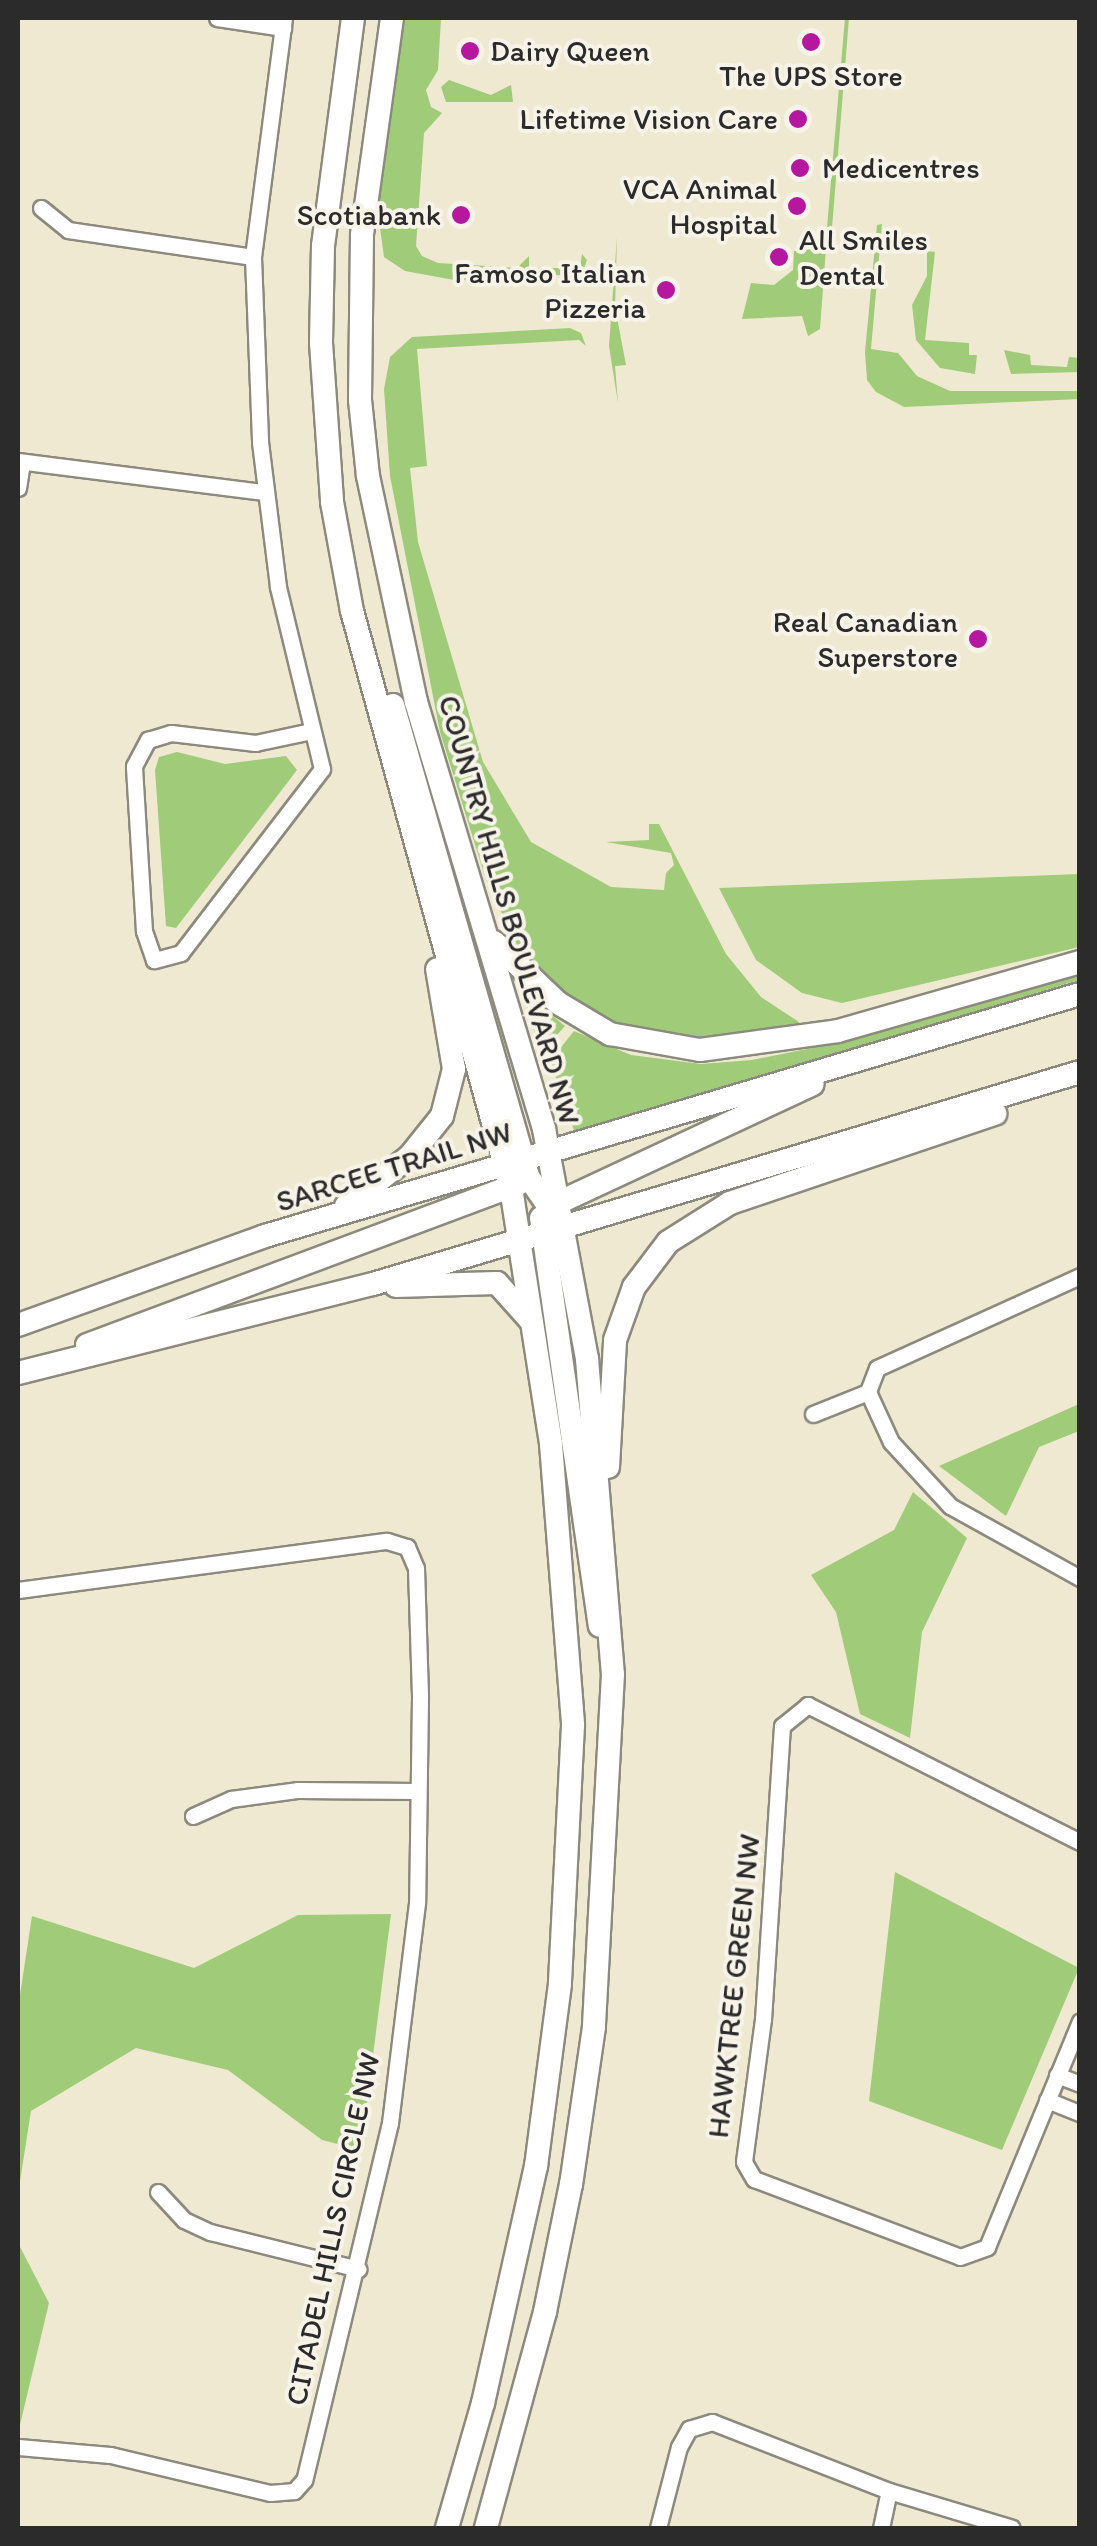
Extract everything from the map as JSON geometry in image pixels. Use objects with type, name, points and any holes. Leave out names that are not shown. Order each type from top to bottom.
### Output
[{"type":"main road","points":[[353,18],[323,246],[321,344],[332,502],[359,634],[428,891],[518,1175],[550,1216],[594,1600],[613,1674]]},
{"type":"main road","name":"COUNTRY HILLS BOULEVARD NW","points":[[392,18],[362,235],[360,400],[368,476],[416,702],[492,939],[548,1152],[550,1216],[602,1505],[613,1674],[600,1950],[572,2184],[545,2312],[486,2528]]},
{"type":"main road","points":[[359,634],[390,693],[518,1175],[520,1238],[568,1618],[570,1848],[536,2166],[483,2404],[447,2528]]},
{"type":"main road","points":[[328,1219],[410,1156],[442,1116],[452,1089],[454,1069],[428,891]]},
{"type":"main road","points":[[492,939],[558,1003],[610,1034],[700,1050],[838,1031],[1080,962]]},
{"type":"main road","name":"SARCEE TRAIL NW","points":[[18,1325],[144,1276],[328,1219],[518,1175],[548,1152],[1080,994]]},
{"type":"main road","points":[[18,1373],[373,1284],[520,1238],[550,1216],[856,1061]]},
{"type":"main road","points":[[550,1216],[1080,1072]]},
{"type":"main road","points":[[602,1505],[615,1340],[634,1286],[668,1242],[730,1203],[1080,1086]]},
{"type":"main road","points":[[53,1363],[109,1333],[518,1175]]},
{"type":"main road","points":[[373,1284],[498,1282],[532,1322]]},
{"type":"street","points":[[217,18],[284,23],[253,258],[264,492],[322,769],[181,953],[154,960],[144,931],[134,766],[148,740],[171,734],[255,743],[312,732]]},
{"type":"street","points":[[41,208],[68,230],[253,258]]},
{"type":"street","points":[[18,488],[20,461],[264,492]]},
{"type":"street","points":[[1080,1276],[877,1368],[868,1392],[891,1442],[950,1506],[1080,1578]]},
{"type":"street","points":[[813,1414],[868,1392]]},
{"type":"street","name":"CITADEL HILLS CIRCLE NW","points":[[18,1590],[346,1544],[407,1547],[416,1568],[417,1790],[417,1903],[404,2017],[358,2269],[311,2460],[294,2491],[270,2493],[110,2456],[18,2447]]},
{"type":"street","name":"HAWKTREE GREEN NW","points":[[1080,1842],[808,1705],[782,1726],[764,2020],[744,2162],[754,2179],[960,2257],[987,2246],[1080,2021]]},
{"type":"street","points":[[193,1816],[231,1798],[298,1790],[417,1790]]},
{"type":"street","points":[[1057,2075],[1080,2084]]},
{"type":"street","points":[[1047,2100],[1080,2114]]},
{"type":"street","points":[[158,2192],[184,2220],[210,2232],[358,2269]]},
{"type":"street","points":[[658,2528],[684,2438],[689,2429],[712,2422],[889,2491],[1012,2528]]},
{"type":"street","points":[[880,2528],[889,2491]]},
{"type":"green space","points":[[401,18],[441,18],[438,70],[426,90],[431,107],[442,113],[424,133],[416,246],[422,256],[438,263],[517,268],[529,256],[529,268],[580,268],[582,254],[587,260],[582,274],[454,280],[405,271],[384,257],[376,199]]},
{"type":"green space","points":[[845,18],[849,18],[831,240],[826,239]]},
{"type":"green space","points":[[449,80],[491,95],[511,85],[513,102],[446,102],[441,87]]},
{"type":"green space","points":[[882,224],[871,349],[898,353],[917,376],[950,391],[1079,391],[1079,399],[904,407],[876,392],[867,380],[865,352],[877,225]]},
{"type":"green space","points":[[617,237],[615,307],[626,365],[615,366],[618,403],[609,346]]},
{"type":"green space","points":[[826,248],[820,329],[808,336],[802,316],[742,319],[751,283],[774,285],[793,270],[794,251]]},
{"type":"green space","points":[[927,251],[935,252],[925,340],[969,343],[969,355],[977,355],[975,374],[940,368],[916,340],[912,305],[927,276]]},
{"type":"green space","points":[[570,328],[581,333],[586,346],[579,340],[417,349],[427,466],[410,468],[418,542],[483,762],[531,842],[611,887],[664,890],[666,873],[674,865],[671,853],[606,842],[649,840],[649,824],[659,824],[726,954],[761,997],[799,1022],[798,1031],[691,1041],[628,1031],[576,1007],[519,949],[486,880],[440,732],[390,476],[384,389],[390,357],[412,337]]},
{"type":"green space","points":[[1004,350],[1030,355],[1031,365],[1067,367],[1069,357],[1079,358],[1079,372],[1011,374]]},
{"type":"green space","points":[[177,752],[225,764],[286,756],[297,770],[176,928],[166,926],[155,770],[159,757]]},
{"type":"green space","points":[[1079,874],[1079,947],[842,1003],[802,993],[756,960],[719,888]]},
{"type":"green space","points":[[1079,969],[1079,980],[575,1133],[550,1061],[574,1031],[631,1055],[701,1064],[752,1060],[822,1046]]},
{"type":"green space","points":[[532,999],[565,1026],[541,1053],[526,1004]]},
{"type":"green space","points":[[1079,1404],[1079,1431],[1039,1447],[1006,1516],[939,1466]]},
{"type":"green space","points":[[913,1492],[967,1538],[922,1632],[910,1738],[860,1714],[836,1612],[811,1575],[894,1530]]},
{"type":"green space","points":[[895,1872],[1079,1968],[1002,2150],[869,2101]]},
{"type":"green space","points":[[391,1914],[361,2150],[322,2140],[228,2070],[136,2048],[31,2111],[18,2194],[18,2008],[32,1916],[194,1968],[298,1915]]},
{"type":"green space","points":[[18,2243],[49,2303],[19,2429],[18,2429]]},
{"type":"place","name":"The UPS Store","points":[[811,42]]},
{"type":"place","name":"Dairy Queen","points":[[470,51]]},
{"type":"place","name":"Lifetime Vision Care","points":[[798,119]]},
{"type":"place","name":"Medicentres","points":[[800,168]]},
{"type":"place","name":"VCA Animal Hospital","points":[[797,206]]},
{"type":"place","name":"Scotiabank","points":[[461,215]]},
{"type":"place","name":"All Smiles Dental","points":[[779,257]]},
{"type":"place","name":"Famoso Italian Pizzeria","points":[[666,290]]},
{"type":"place","name":"Real Canadian Superstore","points":[[978,639]]}]
